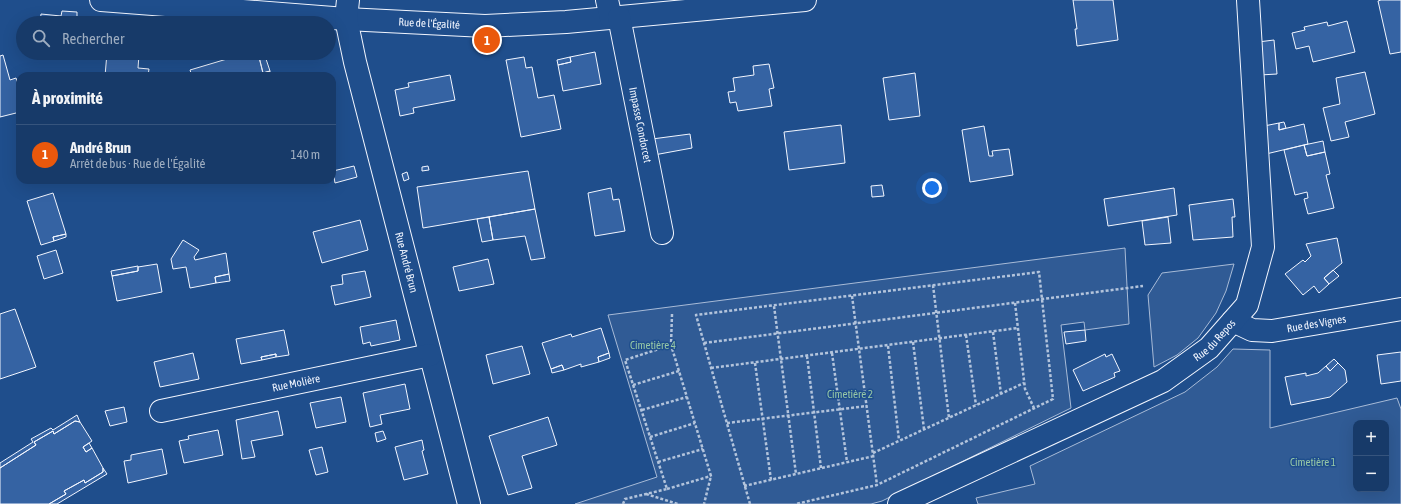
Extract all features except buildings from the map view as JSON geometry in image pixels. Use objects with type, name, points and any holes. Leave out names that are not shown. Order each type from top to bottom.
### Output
[{"type":"street","name":"Rue de l'Égalité","points":[[101,0],[347,10],[485,26],[566,22],[612,12],[805,0]]},
{"type":"street","name":"Rue du Repos","points":[[899,504],[1163,381],[1209,348],[1247,305],[1263,247],[1248,0]]},
{"type":"street","name":"Rue André Brun","points":[[347,10],[355,62],[469,504]]},
{"type":"street","name":"Impasse Condorcet","points":[[612,12],[662,233]]},
{"type":"street","name":"Rue des Vignes","points":[[1233,321],[1252,330],[1272,332],[1401,309]]},
{"type":"street","name":"Rue Molière","points":[[162,411],[430,355]]},
{"type":"path","points":[[750,504],[696,315],[1039,272],[1053,399],[877,485],[796,504]]},
{"type":"path","points":[[933,285],[949,418]]},
{"type":"path","points":[[704,343],[1143,286]]},
{"type":"path","points":[[852,296],[877,485]]},
{"type":"path","points":[[1015,302],[1025,389],[1034,408]]},
{"type":"path","points":[[774,306],[796,474]]},
{"type":"path","points":[[672,314],[671,345],[711,476],[704,504]]},
{"type":"path","points":[[711,368],[860,350],[1018,328]]},
{"type":"path","points":[[993,332],[1001,394]]},
{"type":"path","points":[[966,335],[976,405]]},
{"type":"path","points":[[913,342],[924,429]]},
{"type":"path","points":[[667,489],[625,360],[671,345]]},
{"type":"path","points":[[888,346],[899,441]]},
{"type":"path","points":[[832,353],[847,462]]},
{"type":"path","points":[[807,356],[821,468]]},
{"type":"path","points":[[755,363],[770,480]]},
{"type":"path","points":[[633,385],[679,371]]},
{"type":"path","points":[[744,486],[847,462],[873,454],[1024,383]]},
{"type":"path","points":[[642,410],[687,397]]},
{"type":"path","points":[[726,424],[867,406]]},
{"type":"path","points":[[650,437],[695,423]]},
{"type":"path","points":[[658,462],[703,449]]},
{"type":"path","points":[[624,504],[625,499],[711,476]]},
{"type":"path","points":[[646,494],[678,504]]},
{"type":"shaded area","name":"Cimetière 2","points":[[1125,248],[1129,324],[1085,330],[1084,322],[1061,325],[1071,408],[882,501],[871,504],[575,504],[657,477],[608,315]]},
{"type":"shaded area","points":[[1234,264],[1226,291],[1216,313],[1198,338],[1177,355],[1154,367],[1148,295],[1162,273]]},
{"type":"shaded area","name":"Cimetière 1","points":[[1233,349],[1270,350],[1270,428],[1397,398],[1401,409],[1401,504],[978,504],[976,498],[1035,484],[1030,466],[1185,392],[1217,367]]},
{"type":"place","name":"André Brun","points":[[487,40]]},
{"type":"park label","name":"Cimetière 4","points":[[653,345]]}]
